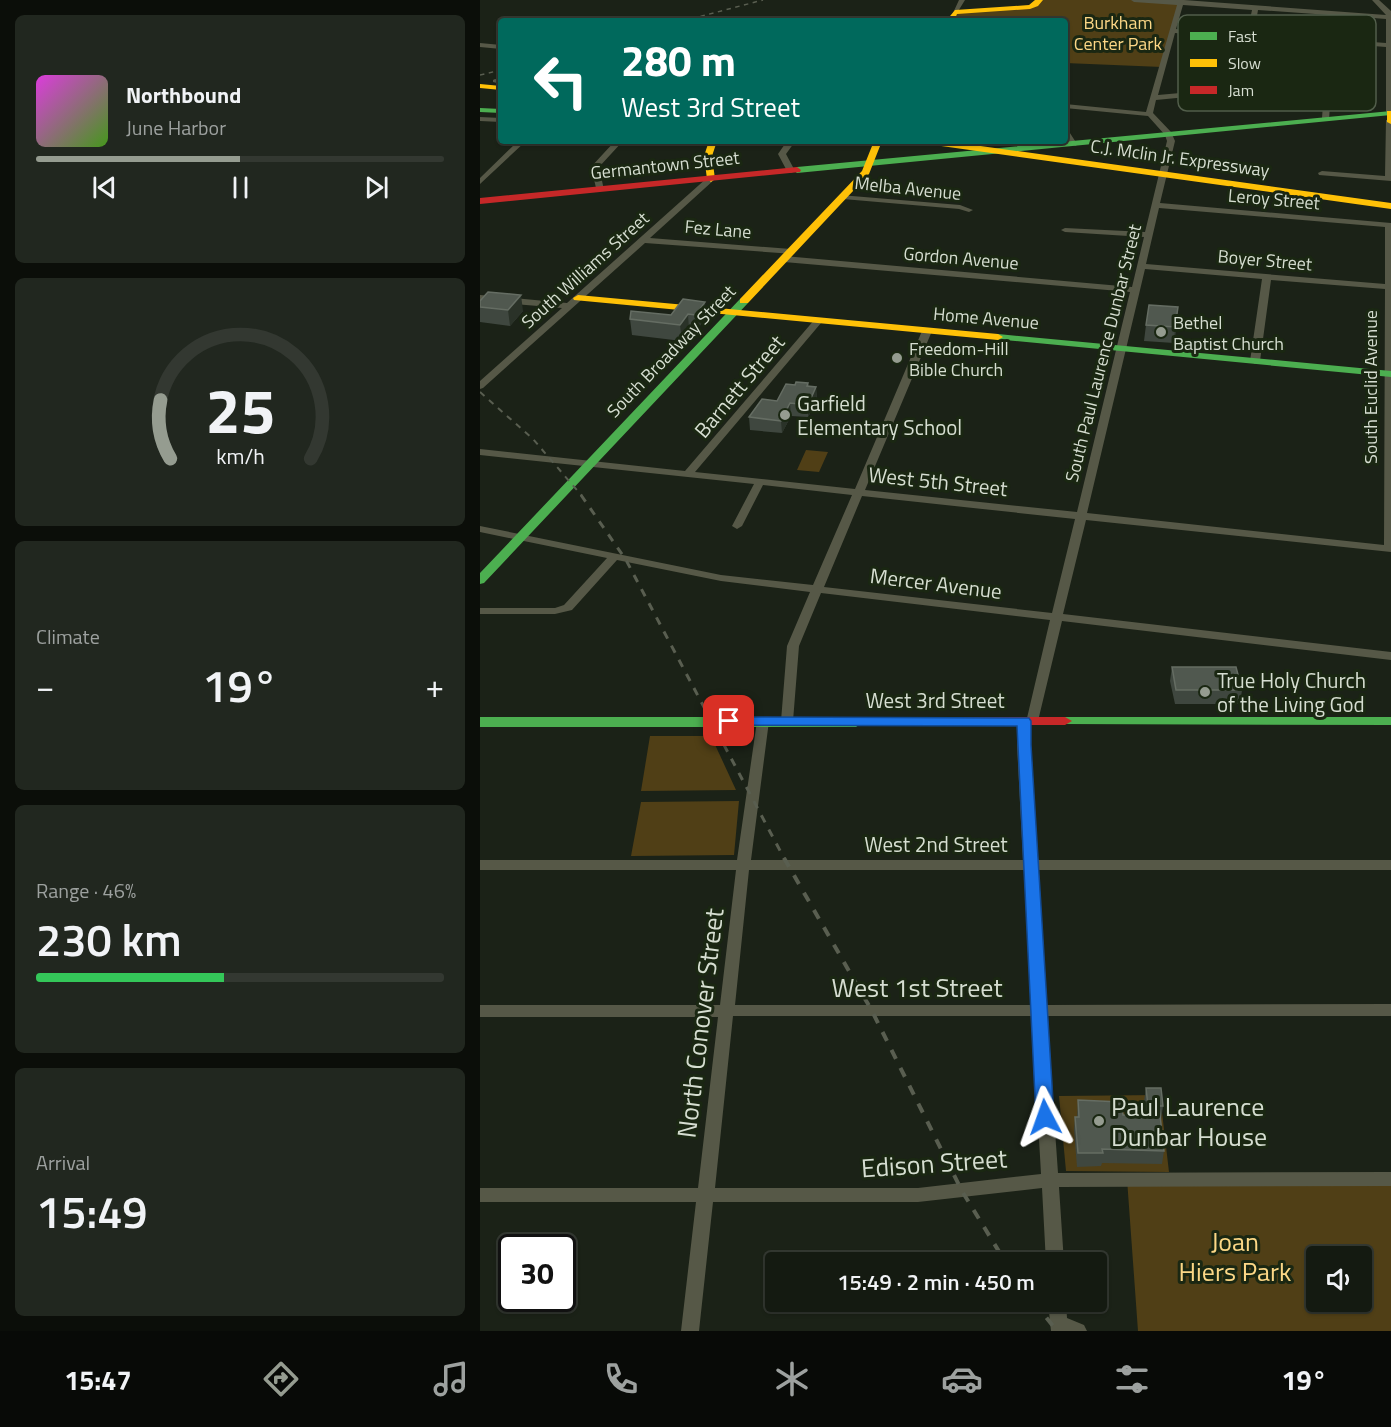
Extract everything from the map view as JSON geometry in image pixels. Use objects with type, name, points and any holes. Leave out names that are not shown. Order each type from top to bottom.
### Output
[{"type":"main road","points":[[957,7],[1026,7],[1036,5],[1039,0]]},
{"type":"main road","points":[[480,86],[498,84]]},
{"type":"main road","points":[[480,97],[498,107]]},
{"type":"main road","points":[[480,110],[498,108]]},
{"type":"main road","name":"Germantown Street","points":[[1068,143],[1326,118],[1390,117]]},
{"type":"main road","name":"C.J. Mclin Jr. Expressway","points":[[1068,143],[1154,168]]},
{"type":"main road","points":[[711,179],[708,156],[712,144]]},
{"type":"main road","name":"Germantown Street","points":[[480,201],[1058,144]]},
{"type":"main road","name":"C.J. Mclin Jr. Expressway","points":[[1019,150],[1061,144]]},
{"type":"main road","points":[[876,145],[885,158],[906,159]]},
{"type":"main road","name":"South Broadway Street","points":[[480,580],[868,170],[876,145]]},
{"type":"main road","name":"C.J. Mclin Jr. Expressway","points":[[983,145],[1154,168],[1391,206]]},
{"type":"main road","name":"C.J. Mclin Jr. Expressway","points":[[1174,171],[1391,197]]},
{"type":"main road","name":"Home Avenue","points":[[574,302],[732,313],[1389,374]]},
{"type":"main road","name":"West 3rd Street","points":[[480,722],[1391,721]]},
{"type":"street","points":[[1134,0],[1361,15]]},
{"type":"street","points":[[1322,173],[1390,179],[1390,17],[1387,9],[1375,0]]},
{"type":"street","points":[[1149,114],[1181,2]]},
{"type":"street","points":[[1254,15],[1255,8]]},
{"type":"street","points":[[1173,31],[1178,31]]},
{"type":"street","points":[[480,45],[498,46]]},
{"type":"street","points":[[1153,98],[1178,96]]},
{"type":"street","points":[[1068,106],[1149,114],[1168,134]]},
{"type":"street","points":[[480,118],[498,109]]},
{"type":"street","points":[[1326,111],[1326,118]]},
{"type":"street","name":"South Paul Laurence Dunbar Street","points":[[1053,1252],[1031,866],[1028,721],[1057,616],[1122,349],[1171,141],[1168,134]]},
{"type":"street","points":[[480,182],[519,144]]},
{"type":"street","points":[[600,190],[596,167],[616,144]]},
{"type":"street","points":[[789,144],[782,154],[791,171]]},
{"type":"street","name":"South Williams Street","points":[[480,386],[711,179]]},
{"type":"street","name":"Melba Avenue","points":[[843,197],[960,207],[969,210]]},
{"type":"street","name":"Leroy Street","points":[[1155,205],[1390,225]]},
{"type":"street","name":"South Euclid Avenue","points":[[1390,225],[1387,287],[1390,549]]},
{"type":"street","points":[[1065,230],[1148,235]]},
{"type":"street","name":"Fez Lane","points":[[644,240],[787,255]]},
{"type":"street","name":"Gordon Avenue","points":[[787,255],[1135,290]]},
{"type":"street","name":"Boyer Street","points":[[1141,266],[1387,287]]},
{"type":"street","points":[[1255,361],[1267,277]]},
{"type":"street","name":"Home Avenue","points":[[480,298],[574,302]]},
{"type":"street","name":"Barnett Street","points":[[688,474],[818,321]]},
{"type":"street","points":[[787,721],[793,646],[927,331]]},
{"type":"street","name":"West 5th Street","points":[[480,452],[1390,549]]},
{"type":"street","points":[[737,526],[760,482]]},
{"type":"street","name":"Mercer Avenue","points":[[480,529],[721,578],[1391,656]]},
{"type":"street","points":[[480,611],[555,611],[568,608],[614,557]]},
{"type":"street","name":"North Conover Street","points":[[690,1331],[743,865],[763,721]]},
{"type":"street","name":"West 2nd Street","points":[[480,865],[1391,865]]},
{"type":"street","name":"West 1st Street","points":[[480,1011],[1391,1010]]},
{"type":"street","name":"Edison Street","points":[[480,1195],[918,1195],[1049,1180],[1391,1179]]},
{"type":"street","points":[[1059,1326],[1078,1331]]},
{"type":"green space","name":"Burkham Center Park","points":[[1039,0],[1134,0],[1180,3],[1162,67],[1068,63],[1068,18],[952,18],[955,12],[1030,7]]},
{"type":"green space","points":[[806,450],[828,452],[819,472],[797,470]]},
{"type":"green space","points":[[650,736],[711,736],[736,790],[641,791]]},
{"type":"green space","points":[[739,801],[734,855],[631,856],[641,802]]},
{"type":"green space","points":[[1160,1095],[1169,1172],[1066,1171],[1059,1096]]},
{"type":"green space","name":"Joan Hiers Park","points":[[1127,1179],[1391,1179],[1391,1331],[1138,1331]]},
{"type":"building","points":[[488,292],[521,295],[508,310],[480,307],[480,301]]},
{"type":"building","points":[[683,299],[705,302],[696,315],[688,314],[680,325],[630,319],[631,311],[671,315]]},
{"type":"building","points":[[1149,305],[1178,307],[1175,327],[1146,325]]},
{"type":"building","points":[[796,382],[808,383],[807,386],[816,387],[808,405],[790,403],[781,421],[749,417],[762,399],[777,401],[786,384],[795,385]]},
{"type":"building","points":[[1172,667],[1236,667],[1242,690],[1176,690]]},
{"type":"building","points":[[1146,1088],[1161,1088],[1163,1106],[1159,1106],[1164,1151],[1102,1149],[1103,1153],[1078,1153],[1075,1117],[1079,1117],[1078,1100],[1121,1102],[1123,1115],[1149,1115]]},
{"type":"railway","points":[[694,18],[763,0]]},
{"type":"railway","points":[[480,75],[498,71]]},
{"type":"railway","points":[[480,392],[533,439],[582,496]]},
{"type":"railway","points":[[581,495],[626,560],[785,860]]},
{"type":"railway","points":[[784,858],[872,1011],[962,1191],[999,1252]]},
{"type":"railway","points":[[1042,1312],[1057,1331]]},
{"type":"traffic: fast","points":[[480,110],[498,111]]},
{"type":"traffic: fast","points":[[1068,144],[1391,113]]},
{"type":"traffic: fast","points":[[797,170],[1068,144]]},
{"type":"traffic: fast","points":[[480,580],[744,301]]},
{"type":"traffic: fast","points":[[998,337],[1391,374]]},
{"type":"traffic: fast","points":[[1065,721],[1391,721]]},
{"type":"traffic: fast","points":[[480,722],[856,722]]},
{"type":"traffic: slow","points":[[952,18],[955,12],[1030,7],[1036,5],[1039,0]]},
{"type":"traffic: slow","points":[[480,86],[498,88]]},
{"type":"traffic: slow","points":[[1390,113],[1391,122]]},
{"type":"traffic: slow","points":[[711,179],[708,156],[712,144]]},
{"type":"traffic: slow","points":[[744,301],[866,172],[877,144]]},
{"type":"traffic: slow","points":[[948,144],[1391,206]]},
{"type":"traffic: slow","points":[[578,298],[998,337]]},
{"type":"traffic: jam","points":[[480,201],[797,170]]},
{"type":"traffic: jam","points":[[856,722],[1065,721]]},
{"type":"place","name":"Bethel Baptist Church","points":[[1161,332]]},
{"type":"place","name":"Freedom-Hill Bible Church","points":[[897,358]]},
{"type":"place","name":"Garfield Elementary School","points":[[785,415]]},
{"type":"place","name":"True Holy Church of the Living God","points":[[1205,692]]},
{"type":"place","name":"Paul Laurence Dunbar House","points":[[1099,1121]]},
{"type":"route","points":[[729,721],[1024,721],[1023,745],[1045,1117]]}]
